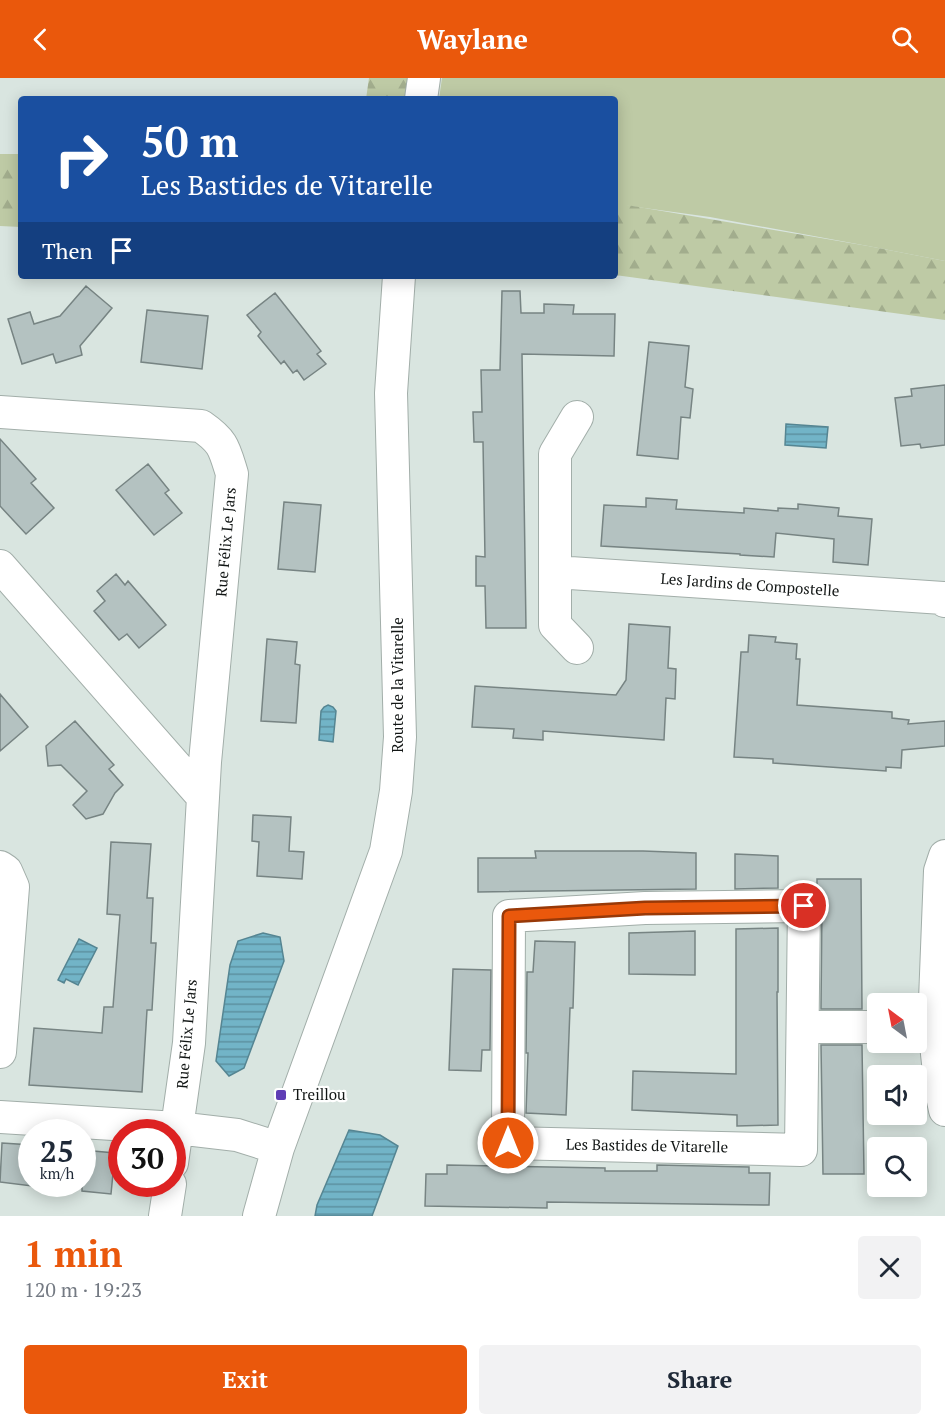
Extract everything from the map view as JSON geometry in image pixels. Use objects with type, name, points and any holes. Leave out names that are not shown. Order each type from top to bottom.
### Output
[{"type":"street","points":[[421,96],[424,78]]},
{"type":"street","name":"Route de la Vitarelle","points":[[259,1216],[278,1148],[386,851],[396,791],[400,736],[391,393],[399,279]]},
{"type":"street","name":"Rue Félix Le Jars","points":[[0,412],[201,426],[216,437],[225,450],[232,474],[204,762],[189,1043],[168,1119]]},
{"type":"street","points":[[577,417],[555,453],[555,626],[577,648]]},
{"type":"street","points":[[0,566],[203,797]]},
{"type":"street","name":"Les Jardins de Compostelle","points":[[555,572],[943,598],[945,601]]},
{"type":"street","points":[[927,1005],[940,871],[945,856]]},
{"type":"street","points":[[0,867],[6,871],[13,887],[0,1052]]},
{"type":"street","name":"Les Bastides de Vitarelle","points":[[804,906],[803,1027],[801,1150],[508,1143],[509,916],[645,908],[804,906]]},
{"type":"street","points":[[803,1027],[867,1027]]},
{"type":"street","points":[[927,1034],[945,1110]]},
{"type":"street","points":[[0,1117],[108,1124]]},
{"type":"street","points":[[186,1130],[237,1135],[278,1148]]},
{"type":"street","points":[[165,1216],[168,1197]]},
{"type":"green space","points":[[369,78],[418,78],[416,96],[366,96]]},
{"type":"green space","points":[[442,78],[945,78],[945,261],[710,217],[618,204],[618,96],[439,96]]},
{"type":"green space","points":[[0,154],[18,154],[18,227],[0,226]]},
{"type":"green space","points":[[618,204],[945,261],[945,320],[618,275]]},
{"type":"water","points":[[786,424],[828,427],[826,448],[785,445]]},
{"type":"water","points":[[328,705],[336,711],[333,742],[319,740],[321,711]]},
{"type":"water","points":[[263,933],[280,937],[284,961],[244,1068],[229,1076],[216,1061],[230,965],[238,941]]},
{"type":"water","points":[[79,939],[97,948],[78,985],[66,979],[64,983],[58,980]]},
{"type":"water","points":[[349,1130],[380,1135],[398,1146],[372,1216],[315,1216],[317,1205]]},
{"type":"building","points":[[86,286],[112,308],[80,346],[82,355],[56,363],[53,354],[22,364],[8,319],[30,312],[34,324],[60,316]]},
{"type":"building","points":[[502,291],[520,291],[521,313],[544,313],[544,304],[574,305],[573,314],[615,314],[614,356],[522,354],[526,628],[486,628],[485,586],[476,586],[476,556],[485,557],[483,442],[474,442],[473,412],[482,412],[481,370],[500,370]]},
{"type":"building","points":[[275,293],[321,351],[317,354],[326,364],[304,380],[297,370],[293,373],[284,361],[281,364],[258,336],[261,332],[247,315]]},
{"type":"building","points":[[147,310],[208,316],[202,369],[141,362]]},
{"type":"building","points":[[649,342],[689,346],[685,387],[693,389],[690,418],[681,417],[678,459],[637,455]]},
{"type":"building","points":[[945,385],[945,445],[921,448],[920,444],[901,446],[895,398],[912,396],[911,389]]},
{"type":"building","points":[[0,439],[36,479],[31,483],[54,508],[26,534],[0,506]]},
{"type":"building","points":[[148,464],[169,490],[165,493],[182,513],[154,535],[116,490]]},
{"type":"building","points":[[646,498],[677,500],[676,509],[744,513],[744,508],[778,511],[778,508],[798,509],[798,504],[839,508],[838,516],[872,519],[868,565],[833,562],[834,539],[776,533],[774,557],[601,546],[604,505],[646,507]]},
{"type":"building","points":[[284,502],[321,505],[315,572],[278,569]]},
{"type":"building","points":[[116,574],[125,585],[128,581],[166,625],[139,648],[127,634],[119,640],[94,611],[105,601],[97,591]]},
{"type":"building","points":[[629,624],[670,627],[668,668],[676,669],[675,699],[666,698],[664,740],[543,731],[543,740],[513,738],[514,729],[472,727],[475,686],[616,695],[626,680]]},
{"type":"building","points":[[749,635],[776,637],[775,642],[797,644],[796,659],[800,659],[797,705],[892,712],[892,718],[909,720],[908,724],[945,721],[945,746],[902,750],[901,768],[886,767],[886,771],[773,763],[773,759],[734,757],[741,652],[748,652]]},
{"type":"building","points":[[267,639],[297,642],[295,664],[300,665],[296,723],[261,721]]},
{"type":"building","points":[[0,694],[28,727],[0,751]]},
{"type":"building","points":[[75,721],[114,765],[109,769],[123,785],[115,793],[103,814],[86,819],[73,805],[87,791],[61,765],[48,766],[46,746]]},
{"type":"building","points":[[253,815],[291,817],[289,851],[304,852],[302,879],[257,876],[259,842],[252,841]]},
{"type":"building","points":[[111,842],[151,844],[147,898],[153,898],[151,943],[156,943],[152,1010],[147,1010],[142,1092],[29,1085],[34,1028],[102,1033],[104,1007],[113,1007],[120,915],[107,914]]},
{"type":"building","points":[[535,851],[696,853],[696,889],[478,892],[478,858],[536,858]]},
{"type":"building","points":[[735,854],[778,856],[778,888],[735,889]]},
{"type":"building","points":[[817,879],[861,879],[862,1009],[821,1009],[822,906],[817,894]]},
{"type":"building","points":[[778,928],[778,1125],[737,1126],[737,1115],[632,1110],[633,1071],[736,1074],[736,929]]},
{"type":"building","points":[[695,931],[695,975],[629,974],[629,933]]},
{"type":"building","points":[[535,941],[575,942],[566,1115],[526,1113],[527,972],[533,972]]},
{"type":"building","points":[[453,969],[491,970],[490,1050],[482,1050],[481,1071],[449,1070]]},
{"type":"building","points":[[821,1045],[862,1045],[864,1174],[823,1174]]},
{"type":"building","points":[[2,1143],[18,1144],[18,1184],[0,1182]]},
{"type":"building","points":[[96,1151],[108,1152],[108,1194],[96,1192]]},
{"type":"building","points":[[447,1165],[605,1168],[605,1171],[657,1171],[657,1165],[749,1167],[749,1173],[770,1173],[769,1205],[547,1202],[547,1208],[425,1206],[426,1174],[447,1174]]},
{"type":"place","name":"Treillou","points":[[281,1095]]},
{"type":"route","points":[[508,1143],[509,916],[645,908],[804,906]]}]
